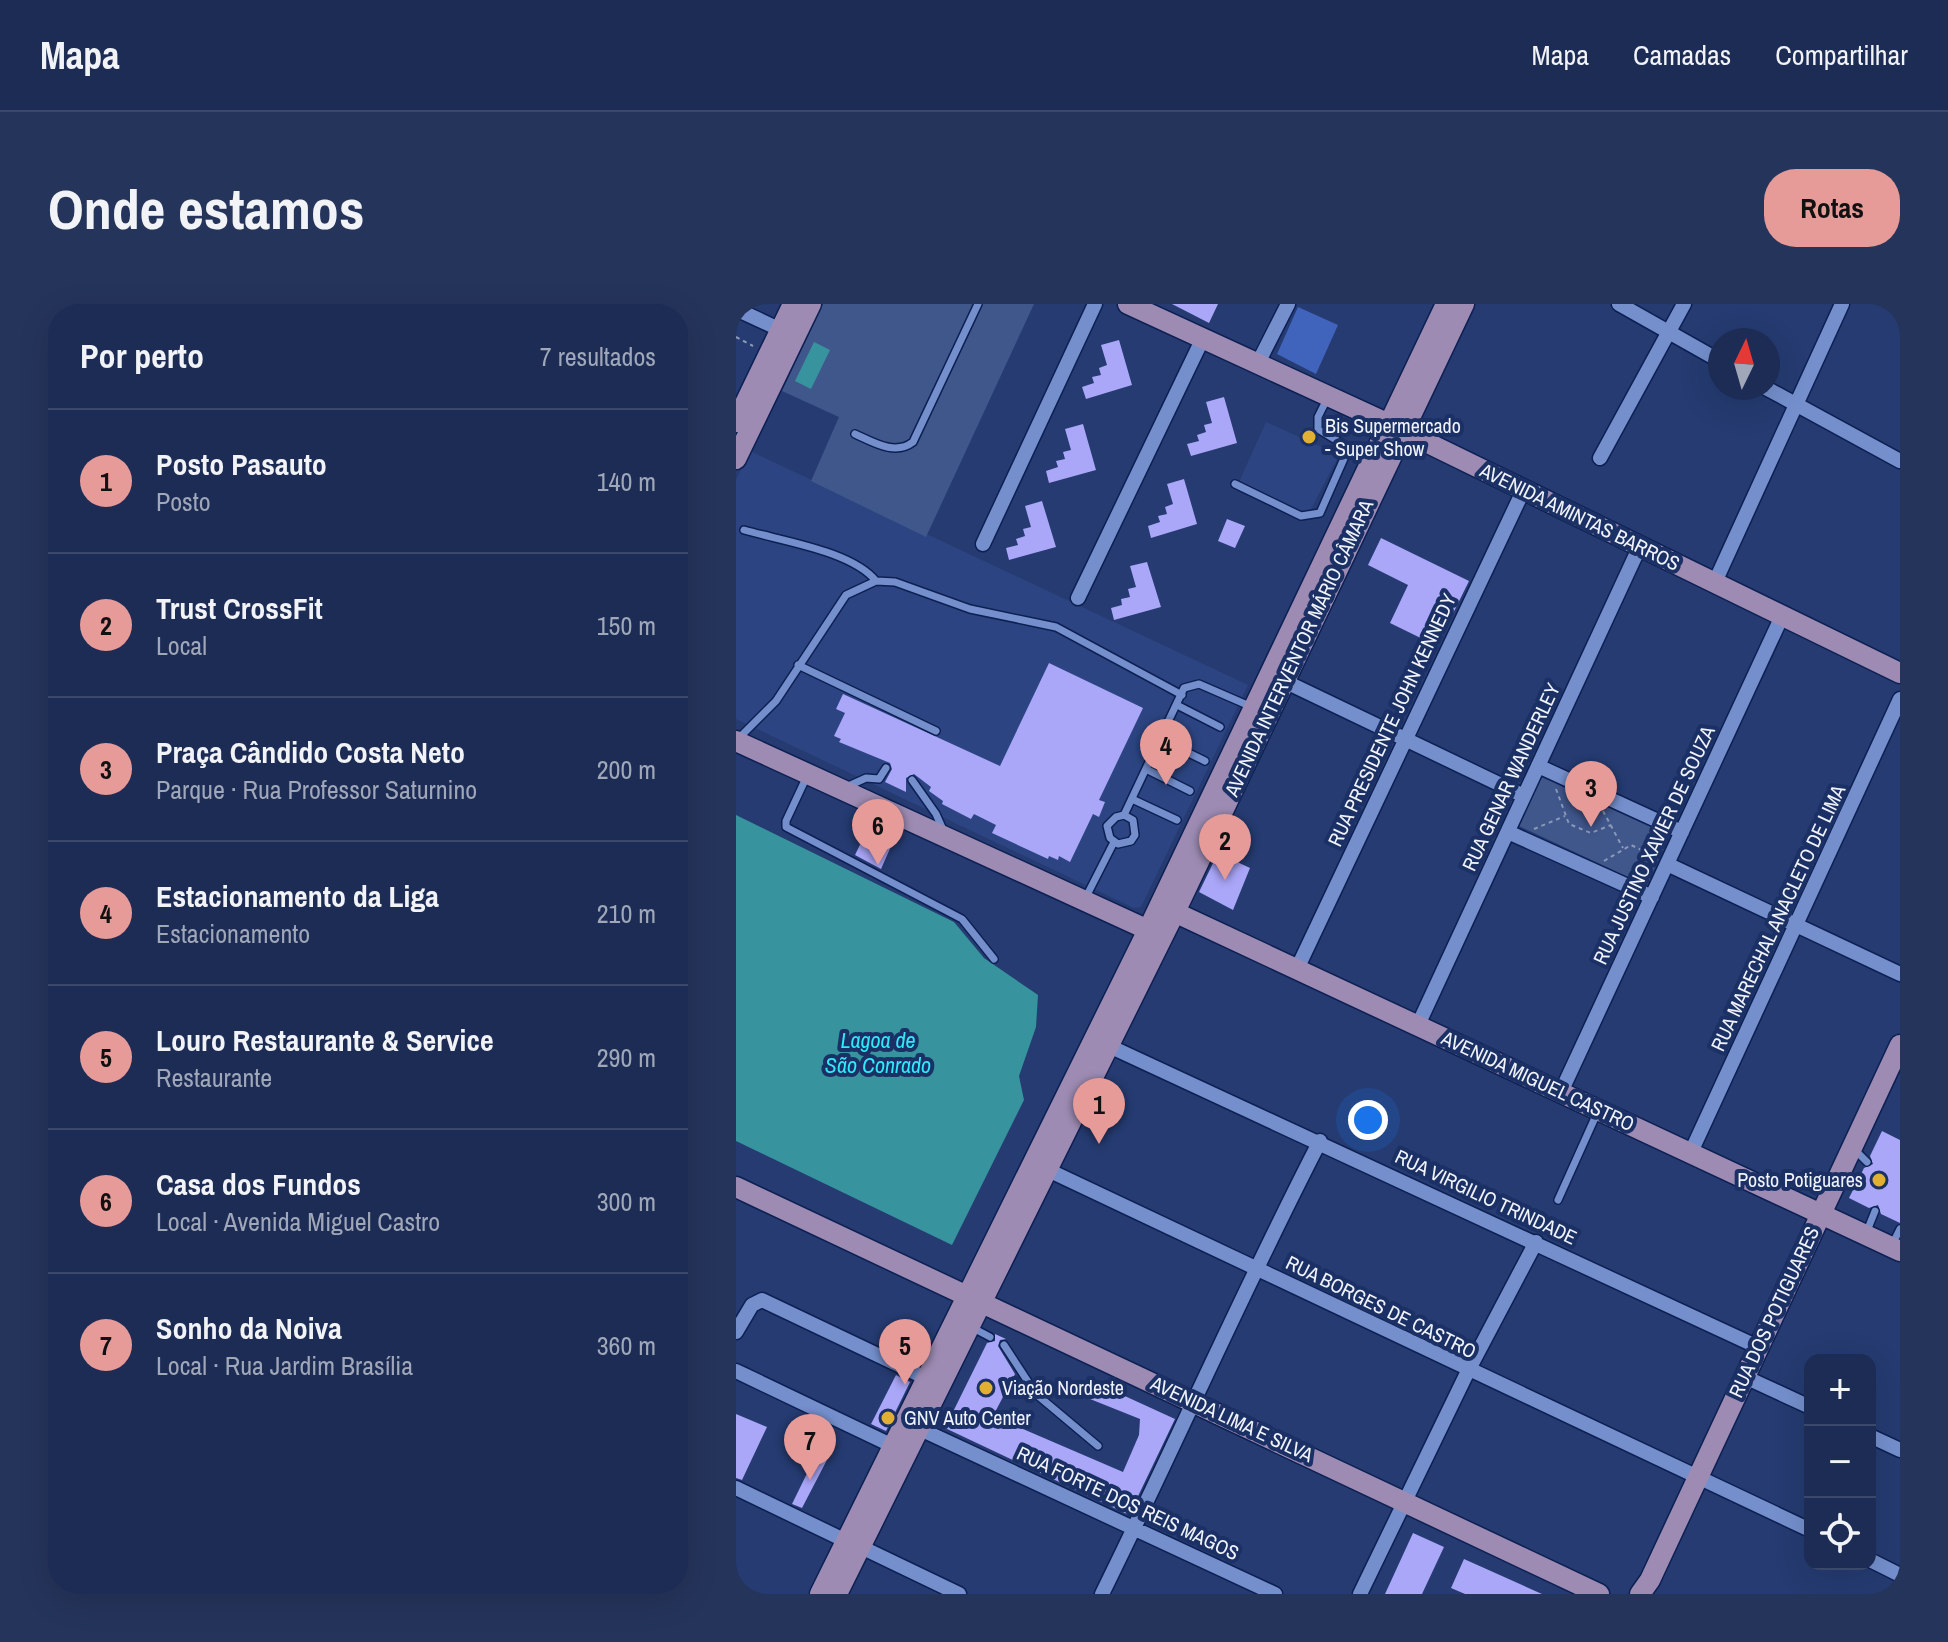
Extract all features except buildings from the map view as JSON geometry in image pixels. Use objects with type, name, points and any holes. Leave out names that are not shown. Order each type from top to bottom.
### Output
[{"type":"main road","points":[[736,422],[793,304]]},
{"type":"main road","points":[[736,459],[811,304]]},
{"type":"main road","name":"AVENIDA INTERVENTOR MÁRIO CÂMARA","points":[[837,1594],[893,1446],[926,1378],[1048,1170],[1109,1046],[1155,927],[1175,912],[1396,427],[1446,304]]},
{"type":"main road","name":"AVENIDA INTERVENTOR MÁRIO CÂMARA","points":[[820,1594],[854,1544],[920,1429],[971,1327],[975,1299],[1155,927],[1252,707],[1396,427],[1464,304]]},
{"type":"main road","name":"AVENIDA AMINTAS BARROS","points":[[1134,305],[1396,427],[1900,673]]},
{"type":"main road","points":[[736,741],[1083,903],[1155,927]]},
{"type":"main road","name":"AVENIDA MIGUEL CASTRO","points":[[1175,912],[1865,1234],[1897,1242]]},
{"type":"main road","name":"RUA DOS POTIGUARES","points":[[1646,1589],[1820,1212],[1900,1047]]},
{"type":"main road","name":"AVENIDA LIMA E SILVA","points":[[736,1187],[1600,1593]]},
{"type":"street","points":[[983,544],[1095,304]]},
{"type":"street","points":[[1258,363],[1288,304]]},
{"type":"street","points":[[1619,304],[1708,354]]},
{"type":"street","points":[[1600,458],[1667,330],[1684,304]]},
{"type":"street","points":[[1715,582],[1842,304]]},
{"type":"street","points":[[736,309],[781,330]]},
{"type":"street","points":[[1078,598],[1203,338]]},
{"type":"street","points":[[1780,396],[1900,461]]},
{"type":"street","name":"RUA PRESIDENTE JOHN KENNEDY","points":[[1297,969],[1524,489]]},
{"type":"street","name":"RUA GENAR WANDERLEY","points":[[1418,1025],[1640,546]]},
{"type":"street","name":"RUA JUSTINO XAVIER DE SOUZA","points":[[1561,1092],[1652,897],[1663,861],[1682,832],[1783,614]]},
{"type":"street","points":[[1282,680],[1524,796]]},
{"type":"street","name":"RUA MARECHAL ANACLETO DE LIMA","points":[[1691,1152],[1798,927],[1900,699]]},
{"type":"street","points":[[1538,766],[1682,832]]},
{"type":"street","points":[[1508,832],[1652,897]]},
{"type":"street","points":[[1663,861],[1900,974]]},
{"type":"street","name":"RUA VIRGILIO TRINDADE","points":[[1109,1046],[1320,1141],[1758,1347]]},
{"type":"street","points":[[1102,1594],[1196,1401],[1255,1268],[1320,1141]]},
{"type":"street","name":"RUA BORGES DE CASTRO","points":[[1048,1170],[1468,1371],[1699,1474],[1804,1527]]},
{"type":"street","points":[[1360,1594],[1468,1371],[1536,1242]]},
{"type":"street","points":[[736,1332],[757,1300],[926,1378]]},
{"type":"street","points":[[736,1371],[893,1446]]},
{"type":"street","points":[[1745,1377],[1804,1404]]},
{"type":"street","name":"RUA FORTE DOS REIS MAGOS","points":[[920,1429],[1275,1594]]},
{"type":"street","points":[[1876,1439],[1900,1450]]},
{"type":"street","points":[[736,1488],[959,1594]]},
{"type":"street","points":[[1876,1563],[1900,1575]]},
{"type":"lane","points":[[855,434],[889,448],[908,447],[913,442],[978,304]]},
{"type":"lane","points":[[1235,484],[1301,516],[1320,513],[1346,454],[1341,443],[1318,429],[1318,417],[1329,395]]},
{"type":"lane","points":[[744,530],[847,560],[869,572],[876,581]]},
{"type":"lane","points":[[736,741],[776,701],[846,595],[876,581],[895,582],[970,609],[1056,627],[1182,695]]},
{"type":"lane","points":[[798,665],[936,731]]},
{"type":"lane","points":[[1124,815],[1190,684],[1199,684],[1252,707]]},
{"type":"lane","points":[[1177,705],[1220,727]]},
{"type":"lane","points":[[1160,739],[1205,761]]},
{"type":"lane","points":[[841,790],[866,778],[879,779],[886,768]]},
{"type":"lane","points":[[1146,769],[1190,791]]},
{"type":"lane","points":[[808,774],[786,827],[962,919],[994,959]]},
{"type":"lane","points":[[912,780],[936,814],[945,838]]},
{"type":"lane","points":[[1132,799],[1177,820]]},
{"type":"lane","points":[[1124,815],[1133,820],[1135,835],[1125,844],[1114,842],[1107,826],[1116,817],[1124,815]]},
{"type":"lane","points":[[1083,903],[1114,842]]},
{"type":"lane","points":[[1558,1200],[1599,1109]]},
{"type":"lane","points":[[1851,1147],[1867,1162]]},
{"type":"lane","points":[[1865,1234],[1875,1211]]},
{"type":"lane","points":[[971,1327],[990,1337]]},
{"type":"lane","points":[[1004,1345],[1050,1409],[1098,1446]]},
{"type":"path","points":[[736,337],[769,354]]},
{"type":"path","points":[[1552,777],[1569,824],[1591,833],[1611,825]]},
{"type":"path","points":[[1604,811],[1624,849]]},
{"type":"path","points":[[1530,831],[1566,816]]},
{"type":"path","points":[[1599,863],[1631,845],[1663,861]]},
{"type":"shaded area","points":[[823,304],[1034,304],[926,537],[811,481],[839,417],[782,391]]},
{"type":"shaded area","points":[[1298,307],[1338,325],[1316,374],[1277,354]]},
{"type":"shaded area","points":[[1266,422],[1339,455],[1308,515],[1239,482]]},
{"type":"shaded area","points":[[750,451],[1248,685],[1141,907],[1134,908],[736,719],[736,480]]},
{"type":"shaded area","points":[[1540,772],[1670,832],[1647,886],[1515,824]]},
{"type":"water","points":[[814,342],[830,350],[811,389],[795,381]]},
{"type":"water","name":"Lagoa de São Conrado","points":[[736,815],[954,922],[984,958],[1038,995],[1036,1027],[1019,1076],[1024,1100],[952,1245],[736,1141]]},
{"type":"place","name":"Bis Supermercado - Super Show","points":[[1309,437]]},
{"type":"place","name":"Estacionamento da Liga","points":[[1166,785]]},
{"type":"place","name":"Praça Cândido Costa Neto","points":[[1591,827]]},
{"type":"place","name":"Casa dos Fundos","points":[[878,865]]},
{"type":"place","name":"Trust CrossFit","points":[[1225,880]]},
{"type":"place","name":"Posto Pasauto","points":[[1099,1144]]},
{"type":"place","name":"Posto Potiguares","points":[[1879,1180]]},
{"type":"place","name":"Louro Restaurante & Service","points":[[905,1385]]},
{"type":"place","name":"Viação Nordeste","points":[[986,1388]]},
{"type":"place","name":"GNV Auto Center","points":[[888,1418]]},
{"type":"place","name":"Sonho da Noiva","points":[[810,1480]]}]
